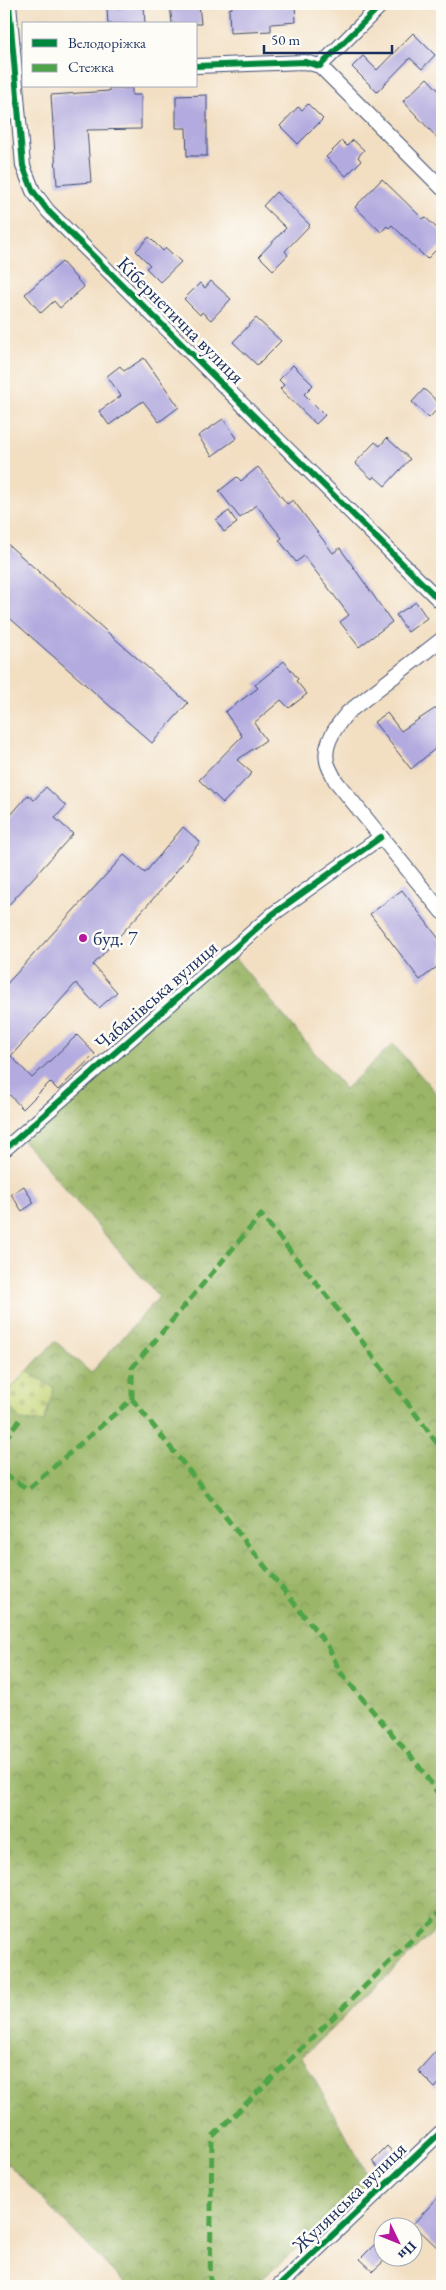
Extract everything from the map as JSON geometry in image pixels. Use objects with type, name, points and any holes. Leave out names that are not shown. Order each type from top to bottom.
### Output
[{"type":"street","name":"Кібернетична вулиця","points":[[9,4],[23,166],[33,191],[48,211],[442,603]]},
{"type":"street","points":[[320,66],[382,4]]},
{"type":"street","points":[[198,66],[305,62],[320,66],[442,188]]},
{"type":"street","points":[[442,639],[347,713],[335,727],[327,747],[326,760],[335,780],[442,912]]},
{"type":"street","name":"Чабанівська вулиця","points":[[4,1150],[274,914],[381,837]]},
{"type":"street","name":"Жулянська вулиця","points":[[279,2286],[442,2131]]},
{"type":"green space","points":[[230,952],[345,1089],[393,1044],[442,1100],[442,1924],[302,2057],[372,2183],[254,2286],[127,2286],[8,2164],[4,2167],[4,1396],[55,1341],[91,1373],[159,1297],[20,1137]]},
{"type":"green space","points":[[27,1371],[54,1388],[44,1422],[20,1420],[4,1400],[4,1396]]},
{"type":"building","points":[[170,4],[199,4],[201,24],[198,24],[198,22],[172,22]]},
{"type":"building","points":[[232,4],[295,4],[296,22],[271,24],[271,31],[230,33],[229,9],[232,8]]},
{"type":"building","points":[[144,6],[145,22],[108,22],[107,9]]},
{"type":"building","points":[[413,33],[435,55],[422,69],[410,58],[377,92],[352,67],[363,56],[377,70]]},
{"type":"building","points":[[427,78],[442,94],[442,143],[403,101]]},
{"type":"building","points":[[109,88],[132,88],[132,95],[141,95],[141,129],[87,130],[91,182],[57,185],[51,95],[109,91]]},
{"type":"building","points":[[207,95],[207,156],[187,156],[186,128],[176,128],[176,96]]},
{"type":"building","points":[[308,104],[323,119],[298,144],[280,126],[298,107],[302,110]]},
{"type":"building","points":[[353,140],[364,150],[358,157],[361,161],[346,176],[326,157],[342,141],[347,146]]},
{"type":"building","points":[[382,179],[423,219],[425,217],[442,233],[442,244],[427,259],[392,225],[389,228],[387,226],[381,232],[355,207]]},
{"type":"building","points":[[276,192],[310,225],[285,251],[288,255],[273,270],[259,256],[286,228],[263,206]]},
{"type":"building","points":[[149,237],[163,251],[166,248],[181,262],[160,282],[146,268],[150,265],[136,251]]},
{"type":"building","points":[[62,262],[84,287],[60,308],[54,301],[41,313],[25,294]]},
{"type":"building","points":[[211,281],[231,299],[211,320],[202,312],[200,315],[184,299],[200,283],[205,288]]},
{"type":"building","points":[[256,318],[281,341],[257,365],[233,342]]},
{"type":"building","points":[[144,358],[179,407],[159,422],[143,401],[109,425],[99,411],[121,396],[107,376],[120,366],[124,371]]},
{"type":"building","points":[[293,365],[313,385],[304,394],[325,415],[316,424],[280,389],[284,385],[279,380]]},
{"type":"building","points":[[424,389],[441,405],[429,418],[412,402]]},
{"type":"building","points":[[223,419],[237,438],[212,456],[198,436]]},
{"type":"building","points":[[387,438],[410,459],[385,486],[374,476],[372,479],[355,463],[375,442],[380,446]]},
{"type":"building","points":[[258,467],[287,504],[293,500],[333,553],[340,548],[392,622],[359,647],[340,622],[349,615],[304,556],[296,562],[279,540],[282,538],[256,505],[240,518],[219,491],[237,477],[241,481]]},
{"type":"building","points":[[229,511],[237,523],[224,532],[216,520]]},
{"type":"building","points":[[4,541],[188,703],[152,743],[4,613]]},
{"type":"building","points":[[416,602],[427,618],[408,632],[396,615]]},
{"type":"building","points":[[284,661],[298,679],[296,681],[307,694],[289,708],[281,700],[254,723],[266,740],[237,760],[252,773],[223,803],[199,780],[242,736],[225,712],[258,688],[255,685]]},
{"type":"building","points":[[442,704],[442,743],[411,769],[374,722],[387,713],[401,731]]},
{"type":"building","points":[[46,787],[66,806],[55,818],[73,834],[4,910],[4,823],[28,795],[34,800]]},
{"type":"building","name":"буд. 7","points":[[183,827],[200,842],[162,889],[93,965],[117,992],[99,1008],[76,983],[11,1056],[32,1078],[77,1035],[95,1054],[58,1090],[50,1082],[23,1109],[4,1089],[4,987],[124,855],[145,873]]},
{"type":"building","points":[[402,890],[442,943],[442,963],[420,980],[370,914]]},
{"type":"building","points":[[24,1186],[34,1203],[22,1211],[11,1194]]},
{"type":"building","points":[[435,2052],[442,2059],[442,2080],[435,2088],[418,2071]]},
{"type":"building","points":[[387,2146],[398,2158],[382,2173],[372,2161]]},
{"type":"building","points":[[442,2193],[442,2252],[424,2235],[424,2218],[419,2218]]},
{"type":"building","points":[[374,2245],[374,2268],[376,2268],[373,2271],[360,2259]]},
{"type":"marked path","points":[[132,1399],[132,1368],[261,1215],[347,1321],[442,1450]]},
{"type":"marked path","points":[[4,1474],[28,1489],[132,1399],[328,1646],[340,1672],[418,1765],[442,1799]]},
{"type":"marked path","points":[[4,1440],[20,1420]]},
{"type":"marked path","points":[[210,2286],[212,2137],[442,1910]]},
{"type":"cycle path","points":[[9,4],[23,166],[33,191],[48,211],[442,603]]},
{"type":"cycle path","points":[[198,66],[305,62],[320,66],[382,4]]},
{"type":"cycle path","points":[[4,1150],[273,914],[381,837]]},
{"type":"cycle path","points":[[279,2286],[442,2131]]},
{"type":"place","name":"буд. 7","points":[[83,938]]}]
